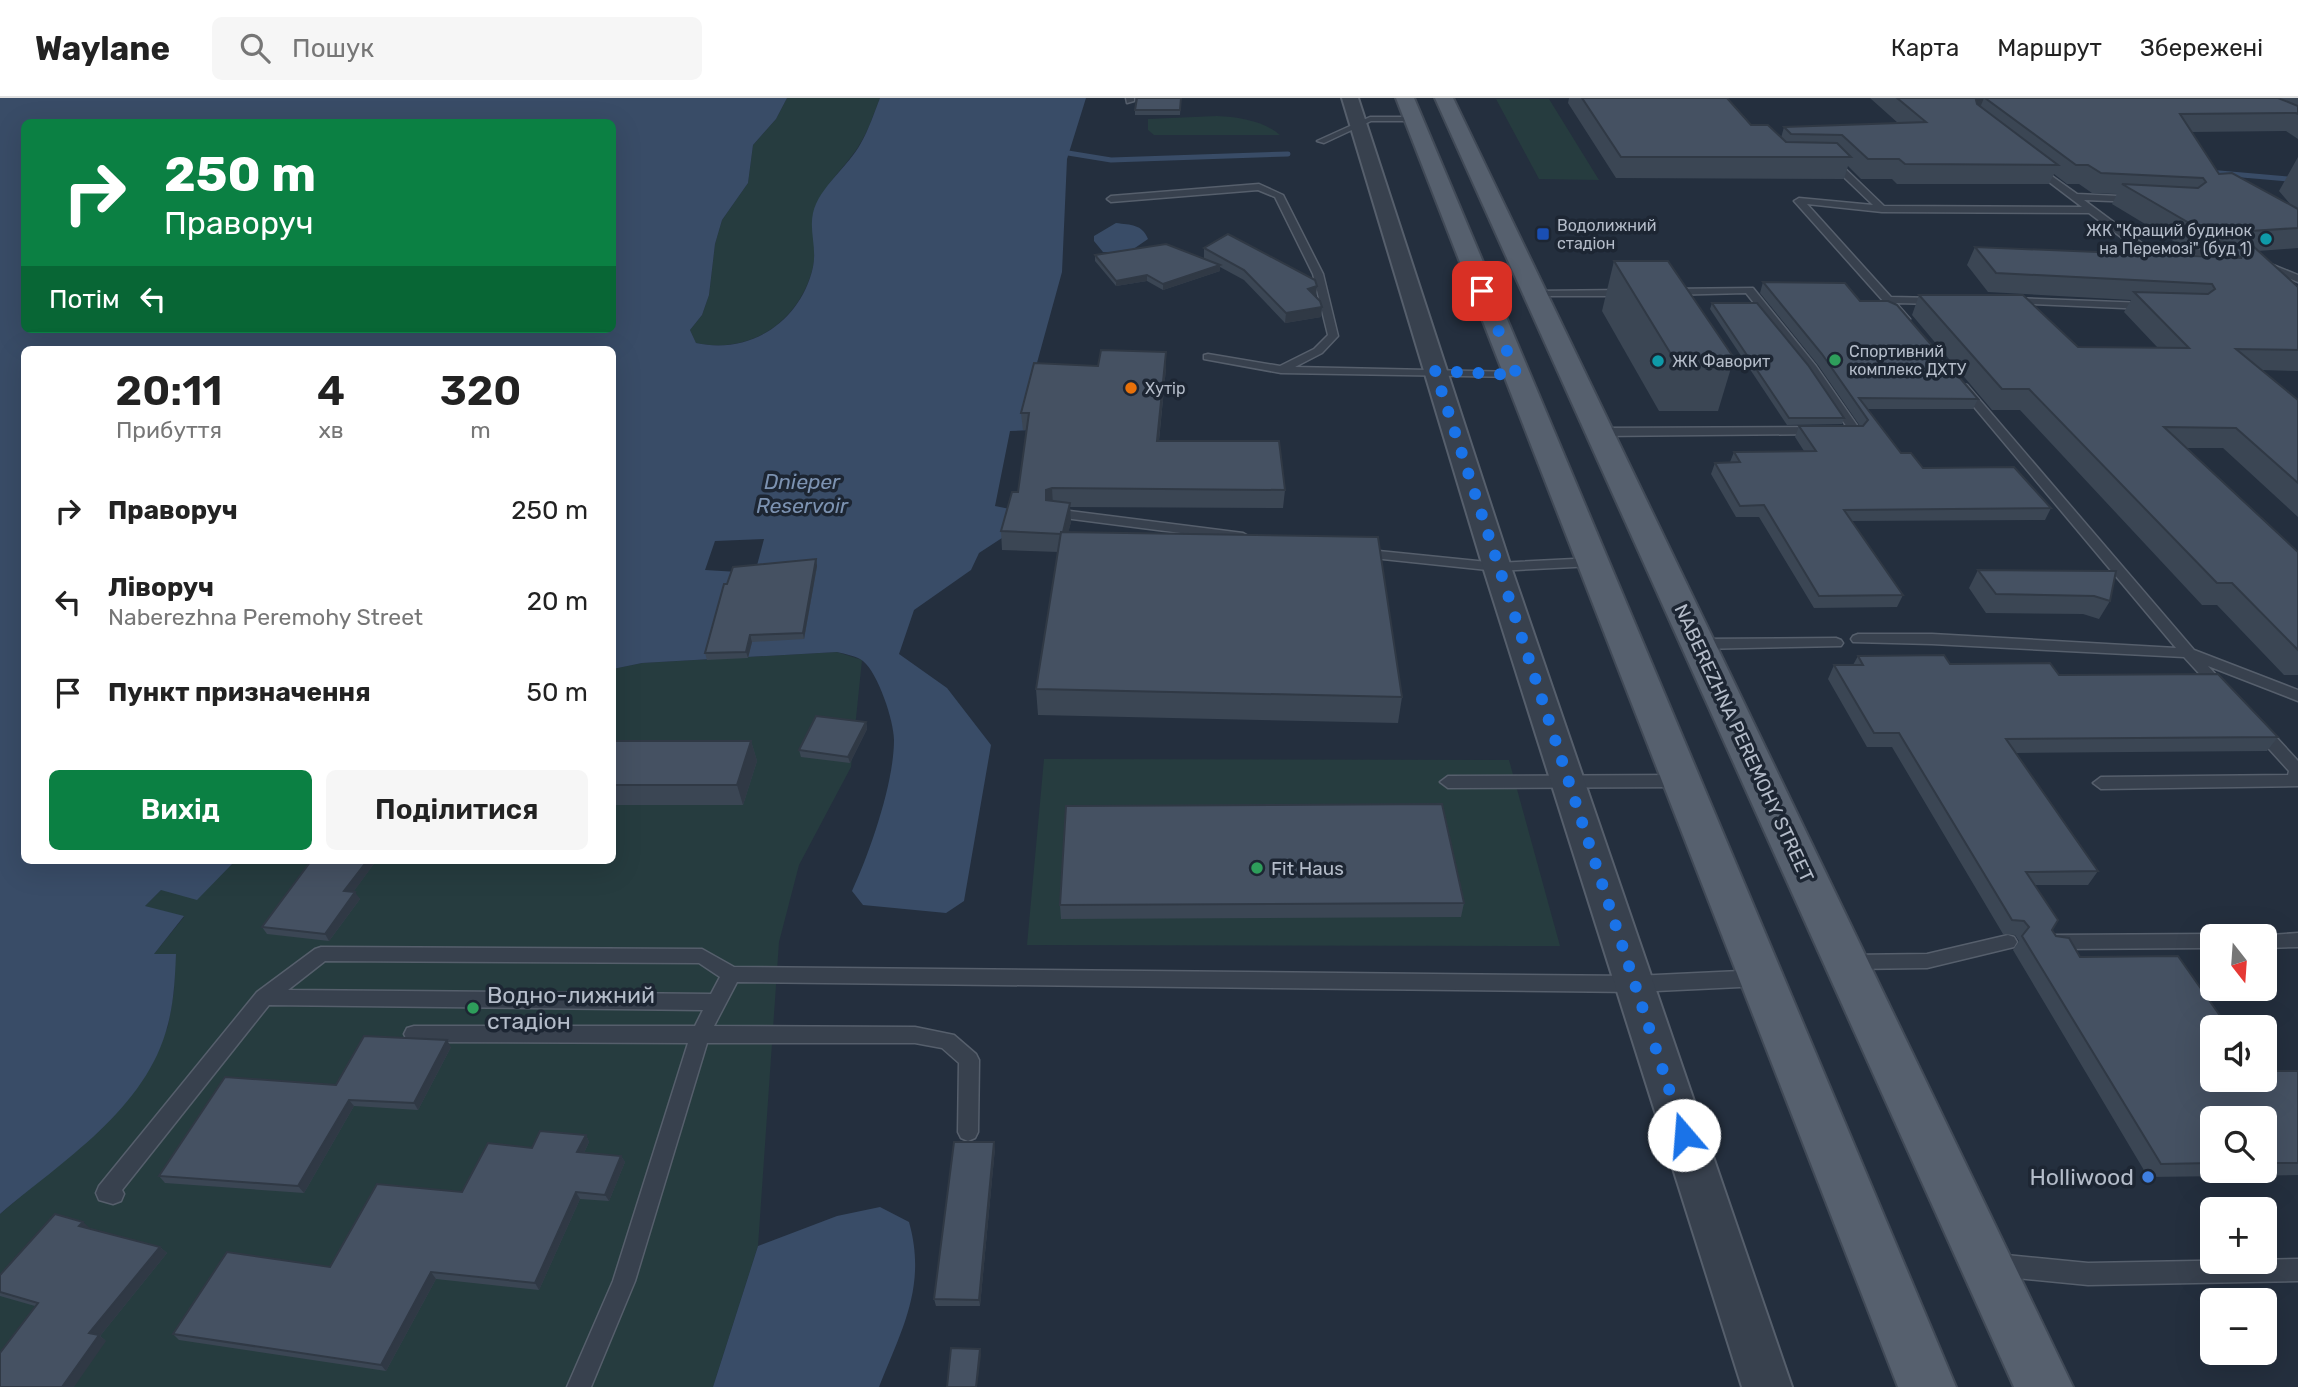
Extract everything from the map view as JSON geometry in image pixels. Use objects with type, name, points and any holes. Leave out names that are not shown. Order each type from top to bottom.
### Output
[{"type":"main road","points":[[1405,98],[1927,1387]]},
{"type":"main road","name":"NABEREZHNA PEREMOHY STREET","points":[[1444,98],[2044,1387]]},
{"type":"main road","points":[[1437,177],[1480,177]]},
{"type":"main road","points":[[1514,366],[1564,359]]},
{"type":"street","points":[[1355,110],[1497,567],[1767,1387]]},
{"type":"lane","points":[[1321,141],[1355,110],[1370,119],[1414,119]]},
{"type":"lane","points":[[1820,159],[1833,159],[1882,209]]},
{"type":"lane","points":[[2024,159],[2140,247],[2235,256]]},
{"type":"lane","points":[[1111,199],[1259,187],[1279,195],[1318,274],[1333,336],[1318,351],[1282,370]]},
{"type":"lane","points":[[2072,197],[2148,200]]},
{"type":"lane","points":[[1916,331],[1799,201],[1882,209],[2088,210]]},
{"type":"lane","points":[[2255,261],[2298,279]]},
{"type":"lane","points":[[1535,294],[1749,290],[1812,368],[1855,431],[1599,432]]},
{"type":"lane","points":[[1890,300],[1954,301]]},
{"type":"lane","points":[[2005,301],[2156,306]]},
{"type":"lane","points":[[1208,357],[1282,370],[1435,371],[1514,366]]},
{"type":"lane","points":[[1951,373],[2189,653],[2234,702]]},
{"type":"lane","points":[[1054,513],[1261,540]]},
{"type":"lane","points":[[1343,550],[1497,567],[1594,562]]},
{"type":"lane","points":[[1858,639],[1932,639],[2189,653],[2298,696]]},
{"type":"lane","points":[[1698,644],[1836,643]]},
{"type":"lane","points":[[2101,783],[2296,781],[2297,771],[2252,722]]},
{"type":"lane","points":[[1448,782],[1682,781]]},
{"type":"lane","points":[[2277,940],[2298,940]]},
{"type":"lane","points":[[2053,942],[2200,941]]},
{"type":"lane","points":[[1847,962],[1927,961],[2008,942]]},
{"type":"lane","points":[[113,1194],[107,1193],[264,997],[321,954],[702,956],[731,974],[1635,984],[1763,978]]},
{"type":"lane","points":[[579,1387],[624,1281],[700,1035],[731,974]]},
{"type":"lane","points":[[264,997],[716,1002]]},
{"type":"lane","points":[[414,1034],[915,1035],[947,1041],[969,1060],[968,1132]]},
{"type":"lane","points":[[1986,1264],[2088,1274],[2298,1270]]},
{"type":"green space","points":[[787,98],[880,98],[861,142],[827,187],[819,203],[815,221],[813,267],[797,303],[785,318],[754,338],[736,344],[696,343],[690,330],[702,315],[709,295],[715,244],[722,220],[748,183],[753,145],[776,119]]},
{"type":"green space","points":[[1496,99],[1549,99],[1599,180],[1539,179]]},
{"type":"green space","points":[[1217,116],[1251,121],[1280,135],[1154,135],[1148,130],[1148,119]]},
{"type":"green space","name":"Водно-лижний стадіон","points":[[837,652],[862,660],[851,767],[799,865],[779,942],[758,1246],[713,1387],[0,1387],[0,1214],[40,1180],[150,1068],[168,1026],[174,991],[175,954],[153,955],[184,917],[145,906],[161,890],[220,876],[232,864],[616,864],[616,668],[642,663]]},
{"type":"green space","points":[[1044,759],[1509,760],[1560,946],[1027,945]]},
{"type":"water","name":"Dnieper Reservoir","points":[[0,98],[787,98],[776,119],[753,145],[748,183],[722,220],[715,244],[709,295],[702,315],[690,330],[696,343],[716,345],[736,344],[771,330],[797,303],[807,286],[813,267],[812,220],[816,203],[861,143],[880,98],[1086,98],[1067,159],[1062,272],[1035,370],[1032,430],[1010,431],[995,506],[1010,509],[1022,525],[979,553],[971,570],[914,610],[899,654],[947,688],[991,745],[964,901],[946,913],[863,905],[852,891],[880,817],[890,776],[894,740],[884,698],[869,667],[863,661],[837,652],[642,663],[616,668],[616,346],[21,346],[21,864],[232,864],[197,900],[161,890],[145,906],[184,916],[154,954],[176,954],[168,1024],[157,1054],[142,1082],[122,1107],[75,1153],[0,1214]]},
{"type":"water","points":[[1116,223],[1143,230],[1148,239],[1129,252],[1103,252],[1094,241],[1094,236]]},
{"type":"water","points":[[880,1207],[909,1222],[915,1267],[909,1307],[879,1387],[713,1387],[758,1246],[837,1216]]},
{"type":"pier","points":[[764,539],[755,573],[705,570],[715,541]]},
{"type":"building","points":[[1137,98],[1181,98],[1180,110],[1135,110]]},
{"type":"building","points":[[1582,98],[1727,98],[1751,125],[1768,125],[1786,142],[1837,143],[1851,157],[1621,157]]},
{"type":"building","points":[[1897,98],[1983,98],[1976,100],[1977,104],[2058,165],[1905,164],[1899,159],[1868,159],[1842,135],[1791,134],[1784,127],[1926,122]]},
{"type":"building","points":[[1985,98],[2278,98],[2298,106],[2298,114],[2180,114],[2219,174],[2232,173],[2298,209],[2298,228],[2250,231],[2191,224],[2122,184],[2198,188],[2206,182],[2203,178],[2101,173],[2088,165],[2076,165]]},
{"type":"building","points":[[1228,234],[1315,280],[1317,286],[1308,289],[1320,301],[1322,307],[1286,313],[1244,270],[1204,248]]},
{"type":"building","points":[[2212,240],[2254,247],[2298,287],[2298,350],[2236,349],[2298,400],[2298,483],[2236,428],[2164,427],[2298,552],[2298,650],[2232,583],[2217,583],[2029,389],[2002,389],[1919,295],[2023,295],[2078,347],[2189,348],[2134,292],[2208,294],[2215,289],[2212,284],[1996,273],[1975,247],[2242,258]]},
{"type":"building","points":[[1166,244],[1220,265],[1163,284],[1147,275],[1116,281],[1095,255]]},
{"type":"building","points":[[1614,261],[1668,261],[1734,358],[1674,359]]},
{"type":"building","points":[[1763,282],[1845,283],[1860,301],[1888,301],[1897,305],[1978,399],[1859,398],[1901,453],[1911,453],[1923,468],[2014,467],[2051,508],[1844,510],[1903,595],[1819,596],[1764,505],[1740,506],[1715,463],[1740,462],[1734,452],[1816,451],[1799,426],[1863,426],[1868,420],[1822,354]]},
{"type":"building","points":[[1712,303],[1757,303],[1808,365],[1844,418],[1789,418]]},
{"type":"building","points":[[1101,350],[1166,352],[1157,441],[1279,441],[1285,490],[1052,488],[1046,490],[1046,500],[1070,503],[1061,534],[1001,531],[1012,492],[1018,492],[1029,413],[1021,413],[1034,363],[1098,366]]},
{"type":"building","points":[[1061,532],[1378,537],[1402,697],[1036,689]]},
{"type":"building","points":[[816,559],[803,633],[750,635],[746,652],[705,653],[724,584],[727,584],[733,567]]},
{"type":"building","points":[[1978,570],[2116,571],[2110,601],[2094,596],[1996,594]]},
{"type":"building","points":[[1944,655],[1950,664],[2050,663],[2059,675],[2218,674],[2278,737],[2006,739],[2098,871],[2026,872],[2058,920],[2052,930],[2056,936],[2069,938],[2080,957],[2178,956],[2200,987],[2200,1001],[2210,1001],[2220,1015],[2200,1015],[2200,1092],[2277,1092],[2277,1071],[2298,1071],[2298,1163],[2277,1163],[2277,1106],[2200,1106],[2200,1163],[2161,1164],[2022,936],[2029,927],[2024,921],[2012,920],[1899,733],[1874,733],[1834,665],[1863,665],[1858,656]]},
{"type":"building","points":[[816,716],[866,722],[848,757],[799,750]]},
{"type":"building","points":[[616,741],[751,741],[737,785],[616,785]]},
{"type":"building","name":"Fit Haus","points":[[1442,804],[1464,903],[1060,905],[1066,806]]},
{"type":"building","points":[[309,864],[365,864],[344,891],[355,892],[325,934],[262,927]]},
{"type":"building","points":[[364,1036],[447,1040],[414,1103],[349,1100],[298,1186],[159,1176],[225,1077],[336,1085]]},
{"type":"building","points":[[540,1131],[586,1135],[577,1152],[621,1156],[605,1195],[576,1192],[535,1283],[431,1272],[381,1365],[173,1334],[227,1252],[330,1267],[377,1184],[462,1192],[488,1143],[532,1148]]},
{"type":"building","points":[[954,1142],[994,1142],[979,1300],[934,1299]]},
{"type":"building","points":[[55,1214],[83,1222],[79,1226],[160,1247],[89,1333],[99,1335],[62,1387],[0,1387],[0,1353],[38,1303],[0,1292],[0,1275]]},
{"type":"building","points":[[951,1348],[980,1349],[976,1387],[947,1387]]},
{"type":"waterway","points":[[1068,153],[1111,160],[1288,154]]},
{"type":"waterway","points":[[2208,172],[2298,180]]},
{"type":"place","name":"Водолижний стадіон","points":[[1543,234]]},
{"type":"place","name":"ЖК \"Кращий будинок на Перемозі\" (буд 1)","points":[[2266,239]]},
{"type":"place","name":"Спортивний комплекс ДХТУ","points":[[1835,360]]},
{"type":"place","name":"ЖК Фаворит","points":[[1658,361]]},
{"type":"place","name":"Хутір","points":[[1131,388]]},
{"type":"place","name":"Fit Haus","points":[[1257,868]]},
{"type":"place","name":"Водно-лижний стадіон","points":[[473,1008]]},
{"type":"place","name":"Holliwood","points":[[2148,1177]]},
{"type":"route","points":[[1482,291],[1517,375],[1435,371],[1684,1135]]}]
